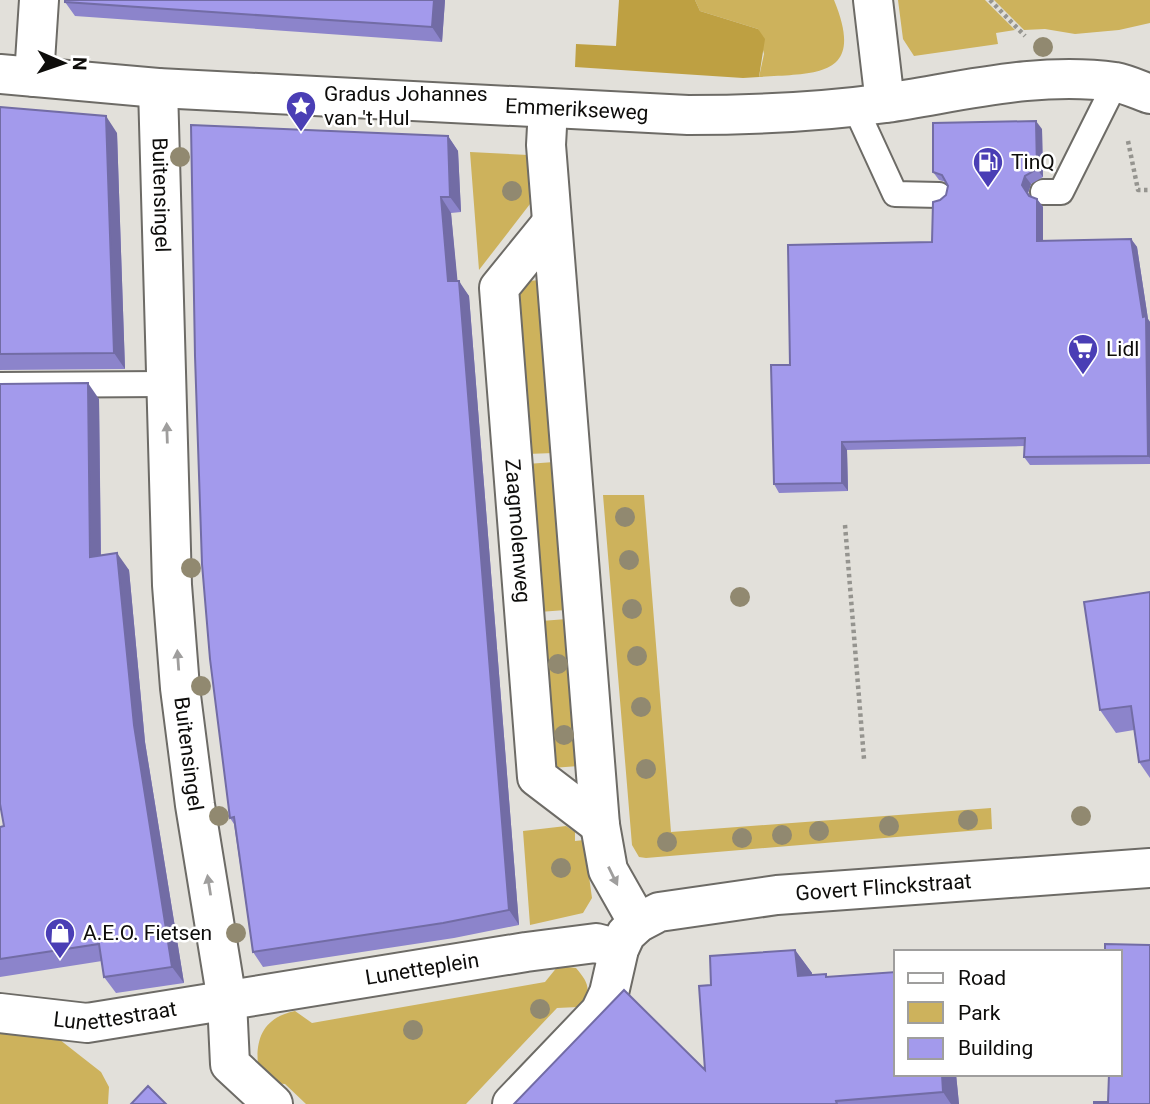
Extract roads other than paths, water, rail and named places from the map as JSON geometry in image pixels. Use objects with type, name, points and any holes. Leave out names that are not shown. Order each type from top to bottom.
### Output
[{"type":"street","points":[[17,76],[39,0]]},
{"type":"street","points":[[870,105],[873,0]]},
{"type":"street","name":"Emmerikseweg","points":[[17,76],[158,88],[688,115],[756,116],[870,105],[1008,82],[1072,80],[1133,88]]},
{"type":"street","name":"Buitensingel","points":[[158,88],[170,555],[180,688],[195,804],[227,1001],[230,1064],[273,1104]]},
{"type":"street","points":[[512,1104],[600,1012],[627,936],[608,870],[600,825],[545,145],[548,108]]},
{"type":"street","name":"Zaagmolenweg","points":[[551,224],[499,288],[537,777],[600,825]]},
{"type":"street","name":"Govert Flinckstraat","points":[[627,936],[659,912],[777,895],[1150,868]]},
{"type":"street","name":"Lunetteplein","points":[[227,1001],[627,936]]},
{"type":"street","name":"Lunettestraat","points":[[0,1013],[87,1023],[227,1001]]},
{"type":"lane","points":[[1043,192],[1061,192],[1133,88]]},
{"type":"lane","points":[[870,105],[895,194],[939,195]]},
{"type":"lane","points":[[0,385],[165,384]]},
{"type":"place","name":"Gradus Johannes van 't Hul","points":[[301,133]]},
{"type":"place","name":"TinQ","points":[[988,189]]},
{"type":"place","name":"Lidl","points":[[1083,376]]},
{"type":"place","name":"A.E.O. Fietsen","points":[[60,960]]}]
